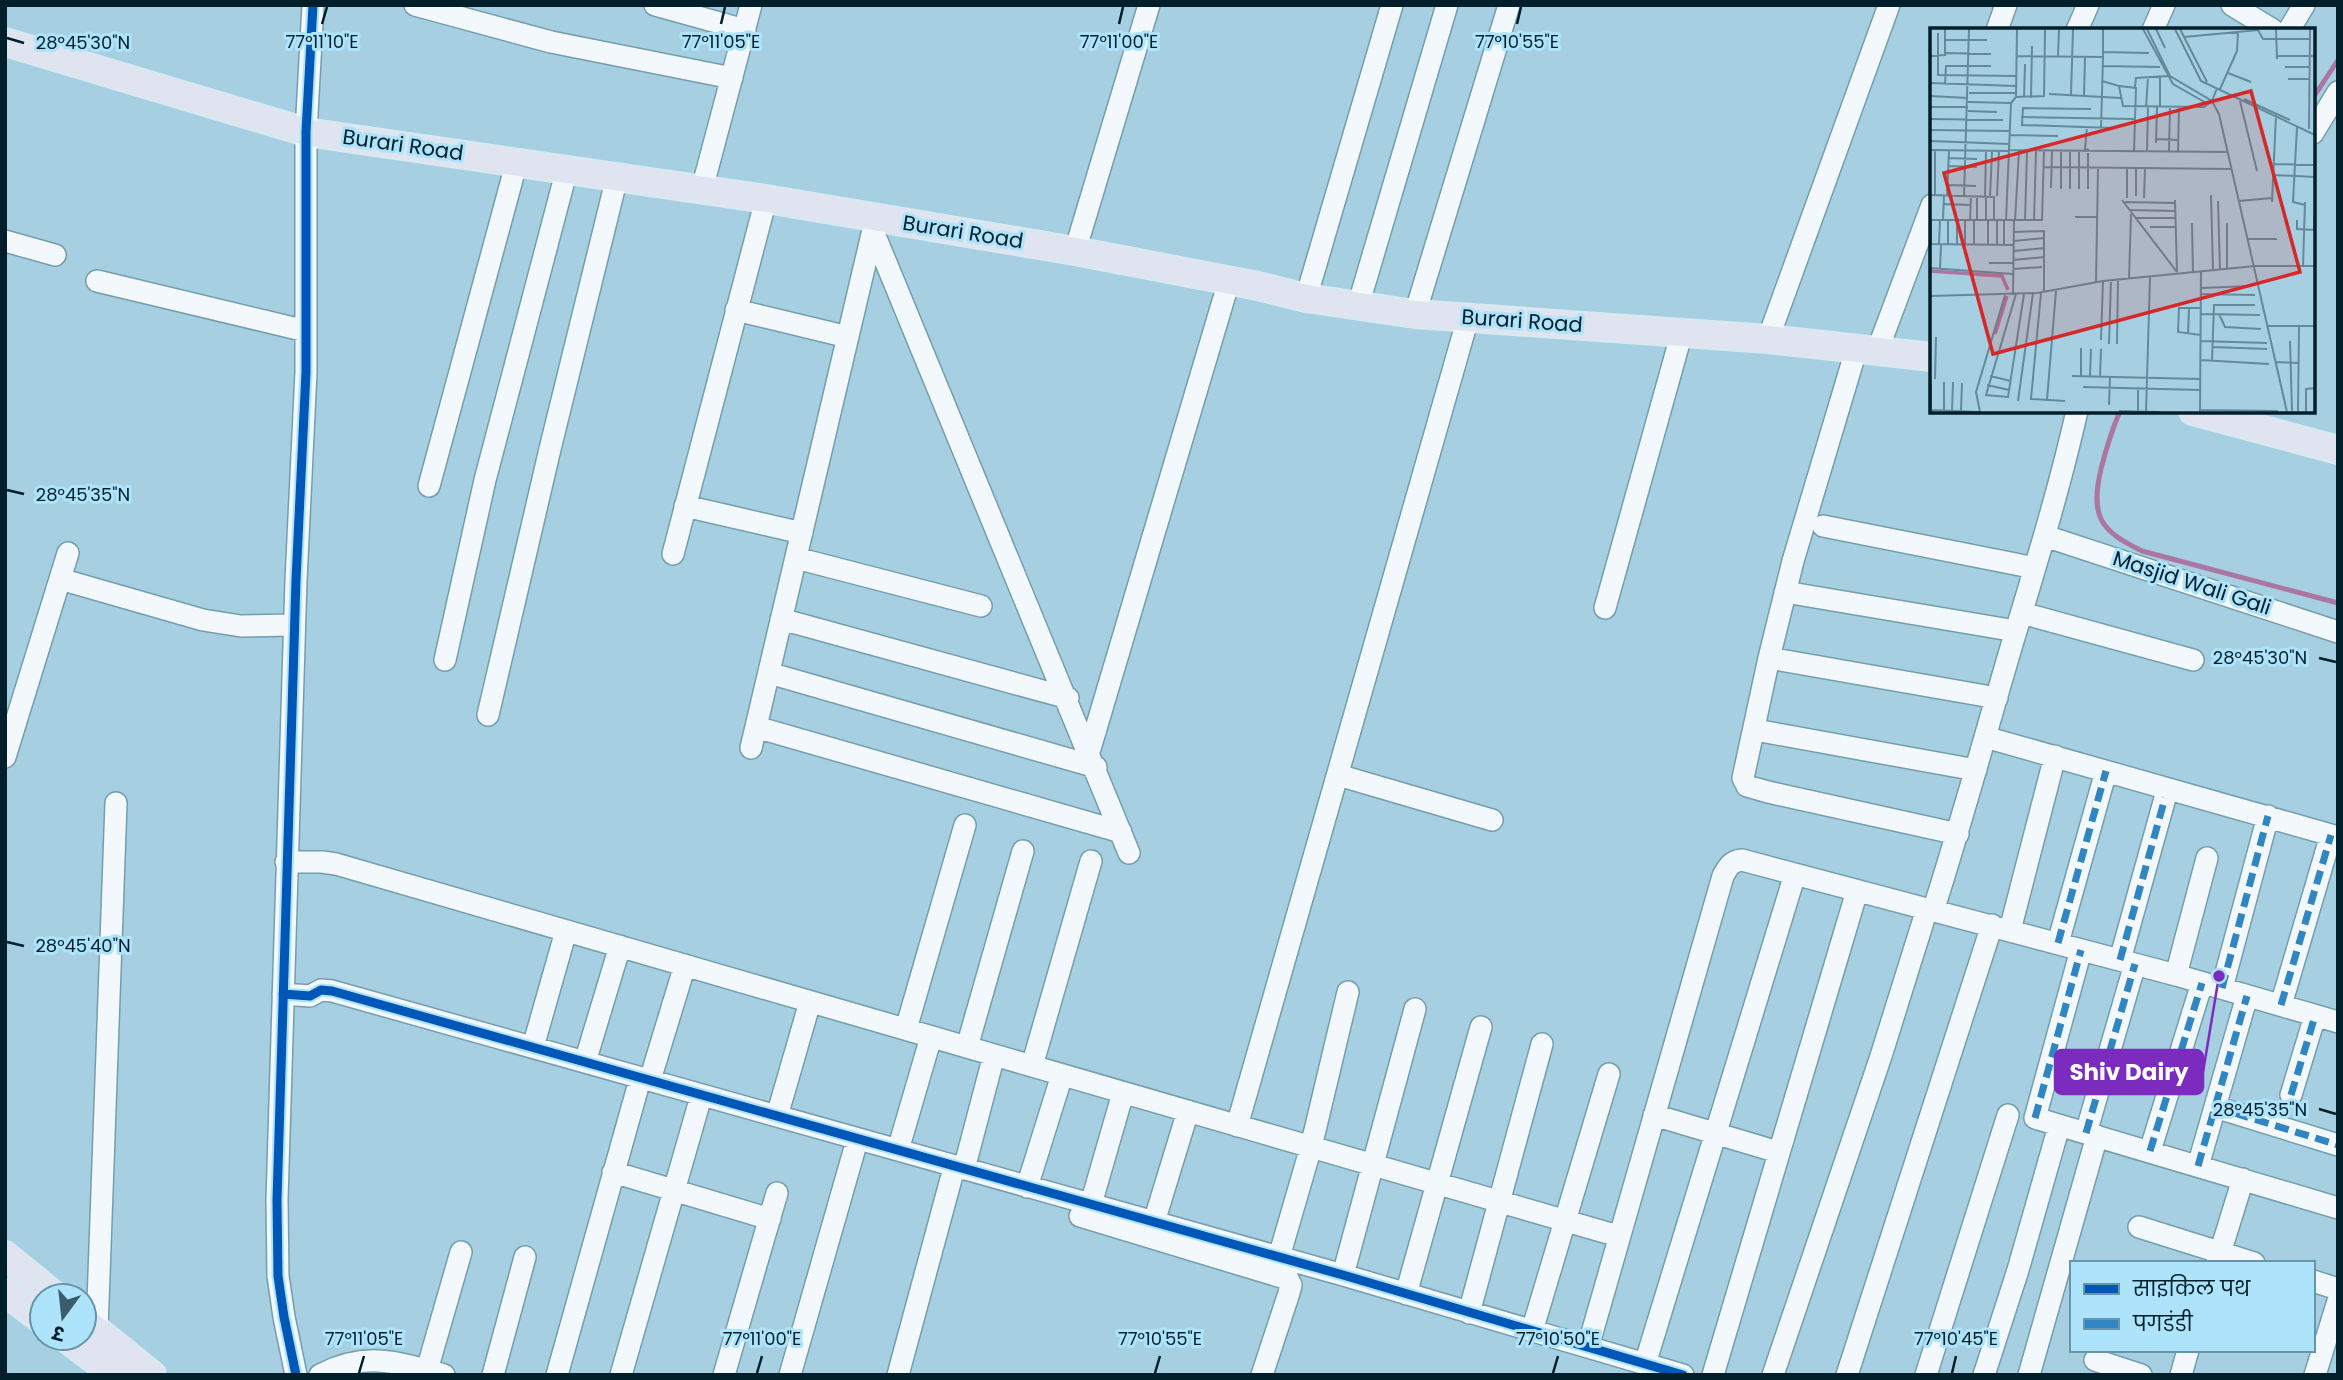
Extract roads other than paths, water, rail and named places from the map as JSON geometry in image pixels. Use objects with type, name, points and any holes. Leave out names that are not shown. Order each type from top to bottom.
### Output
[{"type":"main road","name":"Burari Road","points":[[5,42],[320,134],[766,199],[875,225],[1075,251],[1306,298],[1415,314],[1768,339],[1930,357]]},
{"type":"main road","points":[[2200,413],[2338,450]]},
{"type":"main road","points":[[5,1255],[38,1282]]},
{"type":"main road","points":[[5,1292],[28,1309]]},
{"type":"main road","points":[[98,1331],[152,1375]]},
{"type":"main road","points":[[85,1352],[115,1375]]},
{"type":"street","points":[[296,1375],[278,1276],[277,1200],[298,996],[294,625],[306,331],[320,134],[313,5]]},
{"type":"street","points":[[415,5],[561,44],[732,78]]},
{"type":"street","points":[[655,5],[745,30]]},
{"type":"street","points":[[702,189],[751,5]]},
{"type":"street","points":[[1075,251],[1149,5]]},
{"type":"street","points":[[1306,298],[1392,5]]},
{"type":"street","points":[[1358,306],[1447,5]]},
{"type":"street","points":[[1415,314],[1509,5]]},
{"type":"street","points":[[1768,339],[1889,5]]},
{"type":"street","points":[[1998,28],[2006,5]]},
{"type":"street","points":[[2078,28],[2088,5]]},
{"type":"street","points":[[2154,28],[2164,5]]},
{"type":"street","points":[[2232,5],[2270,28]]},
{"type":"street","points":[[2290,28],[2304,5]]},
{"type":"street","points":[[2315,130],[2338,92]]},
{"type":"street","points":[[429,486],[517,161]]},
{"type":"street","points":[[445,660],[485,480],[567,169]]},
{"type":"street","points":[[488,715],[617,177]]},
{"type":"street","points":[[673,554],[766,199]]},
{"type":"street","points":[[1930,209],[1868,348],[1785,592],[1743,778],[1747,786],[1958,834]]},
{"type":"street","points":[[751,748],[875,225]]},
{"type":"street","points":[[875,225],[1129,853]]},
{"type":"street","points":[[5,241],[55,255]]},
{"type":"street","points":[[97,281],[306,331]]},
{"type":"street","points":[[1093,760],[1229,281]]},
{"type":"street","points":[[736,310],[848,337]]},
{"type":"street","points":[[1237,1126],[1468,318]]},
{"type":"street","points":[[1605,608],[1682,332]]},
{"type":"street","points":[[1773,1375],[1958,834],[2063,473],[2077,413]]},
{"type":"street","points":[[685,506],[802,533]]},
{"type":"street","points":[[1823,526],[2035,568]]},
{"type":"street","name":"Masjid Wali Gali","points":[[2045,536],[2338,632]]},
{"type":"street","points":[[7,748],[68,552]]},
{"type":"street","points":[[796,558],[981,606]]},
{"type":"street","points":[[60,579],[203,620],[241,626],[294,625]]},
{"type":"street","points":[[1785,592],[2019,622],[2193,660]]},
{"type":"street","points":[[781,619],[1068,698]]},
{"type":"street","points":[[1769,658],[1997,698]]},
{"type":"street","points":[[769,673],[1093,760]]},
{"type":"street","points":[[756,727],[1121,832]]},
{"type":"street","points":[[1755,730],[1976,769]]},
{"type":"street","points":[[1985,737],[2334,836],[2281,1005]]},
{"type":"street","points":[[1847,1375],[2001,928],[2055,756]]},
{"type":"street","points":[[2058,943],[2106,771]]},
{"type":"street","points":[[1338,775],[1492,820]]},
{"type":"street","points":[[2029,1375],[2092,1134],[2165,798]]},
{"type":"street","points":[[93,1282],[116,803]]},
{"type":"street","points":[[2155,1152],[2268,817]]},
{"type":"street","points":[[906,1029],[965,825]]},
{"type":"street","points":[[967,1047],[1023,851]]},
{"type":"street","points":[[2176,975],[2207,858]]},
{"type":"street","points":[[1588,1347],[1723,876],[1728,866],[1736,861],[1742,860],[2058,943],[2338,1022]]},
{"type":"street","points":[[297,861],[336,864],[1618,1236]]},
{"type":"street","points":[[1032,1066],[1091,861]]},
{"type":"street","points":[[1645,1364],[1795,874]]},
{"type":"street","points":[[1713,1375],[1777,1152],[1857,891]]},
{"type":"street","points":[[533,1047],[566,931]]},
{"type":"street","points":[[584,1062],[620,946]]},
{"type":"street","points":[[2081,950],[2035,1118],[2338,1208]]},
{"type":"street","points":[[557,1375],[614,1172],[685,965]]},
{"type":"street","points":[[298,996],[325,989],[584,1062],[698,1107],[855,1152],[1027,1186],[1683,1375]]},
{"type":"street","points":[[1279,1257],[1311,1147],[1348,992]]},
{"type":"street","points":[[298,996],[643,1085],[777,1116],[898,1150],[958,1174],[1288,1279],[1291,1285],[1289,1293],[1262,1375]]},
{"type":"street","points":[[2198,1166],[2248,996]]},
{"type":"street","points":[[777,1116],[810,1002]]},
{"type":"street","points":[[1343,1275],[1415,1009]]},
{"type":"street","points":[[2291,1095],[2315,1016]]},
{"type":"street","points":[[1406,1294],[1481,1027]]},
{"type":"street","points":[[898,1150],[931,1037]]},
{"type":"street","points":[[1469,1313],[1542,1044]]},
{"type":"street","points":[[898,1375],[994,1055]]},
{"type":"street","points":[[1027,1186],[1062,1074]]},
{"type":"street","points":[[1532,1331],[1609,1074]]},
{"type":"street","points":[[1091,1204],[1123,1093]]},
{"type":"street","points":[[621,1375],[698,1107]]},
{"type":"street","points":[[2215,1107],[2338,1145]]},
{"type":"street","points":[[1154,1222],[1188,1111]]},
{"type":"street","points":[[1654,1115],[1777,1152]]},
{"type":"street","points":[[1926,1375],[2008,1115]]},
{"type":"street","points":[[1984,1375],[2018,1270],[2059,1126]]},
{"type":"street","points":[[790,1375],[855,1152]]},
{"type":"street","points":[[614,1172],[769,1219]]},
{"type":"street","points":[[2218,1258],[2243,1180]]},
{"type":"street","points":[[724,1375],[777,1193]]},
{"type":"street","points":[[2139,1227],[2218,1258],[2240,1261]]},
{"type":"street","points":[[329,1372],[371,1359],[436,1373],[461,1252]]},
{"type":"street","points":[[493,1375],[525,1257]]},
{"type":"street","points":[[2315,1282],[2338,1289]]},
{"type":"street","points":[[2313,1360],[2338,1301]]},
{"type":"street","points":[[2181,1375],[2187,1352]]},
{"type":"street","points":[[2095,1360],[2141,1375]]},
{"type":"waterway","points":[[2315,95],[2338,60]]},
{"type":"waterway","points":[[2119,413],[2103,462],[2097,499],[2102,520],[2116,536],[2142,551],[2338,603]]},
{"type":"place","name":"Shiv Dairy","points":[[2219,976]]}]
